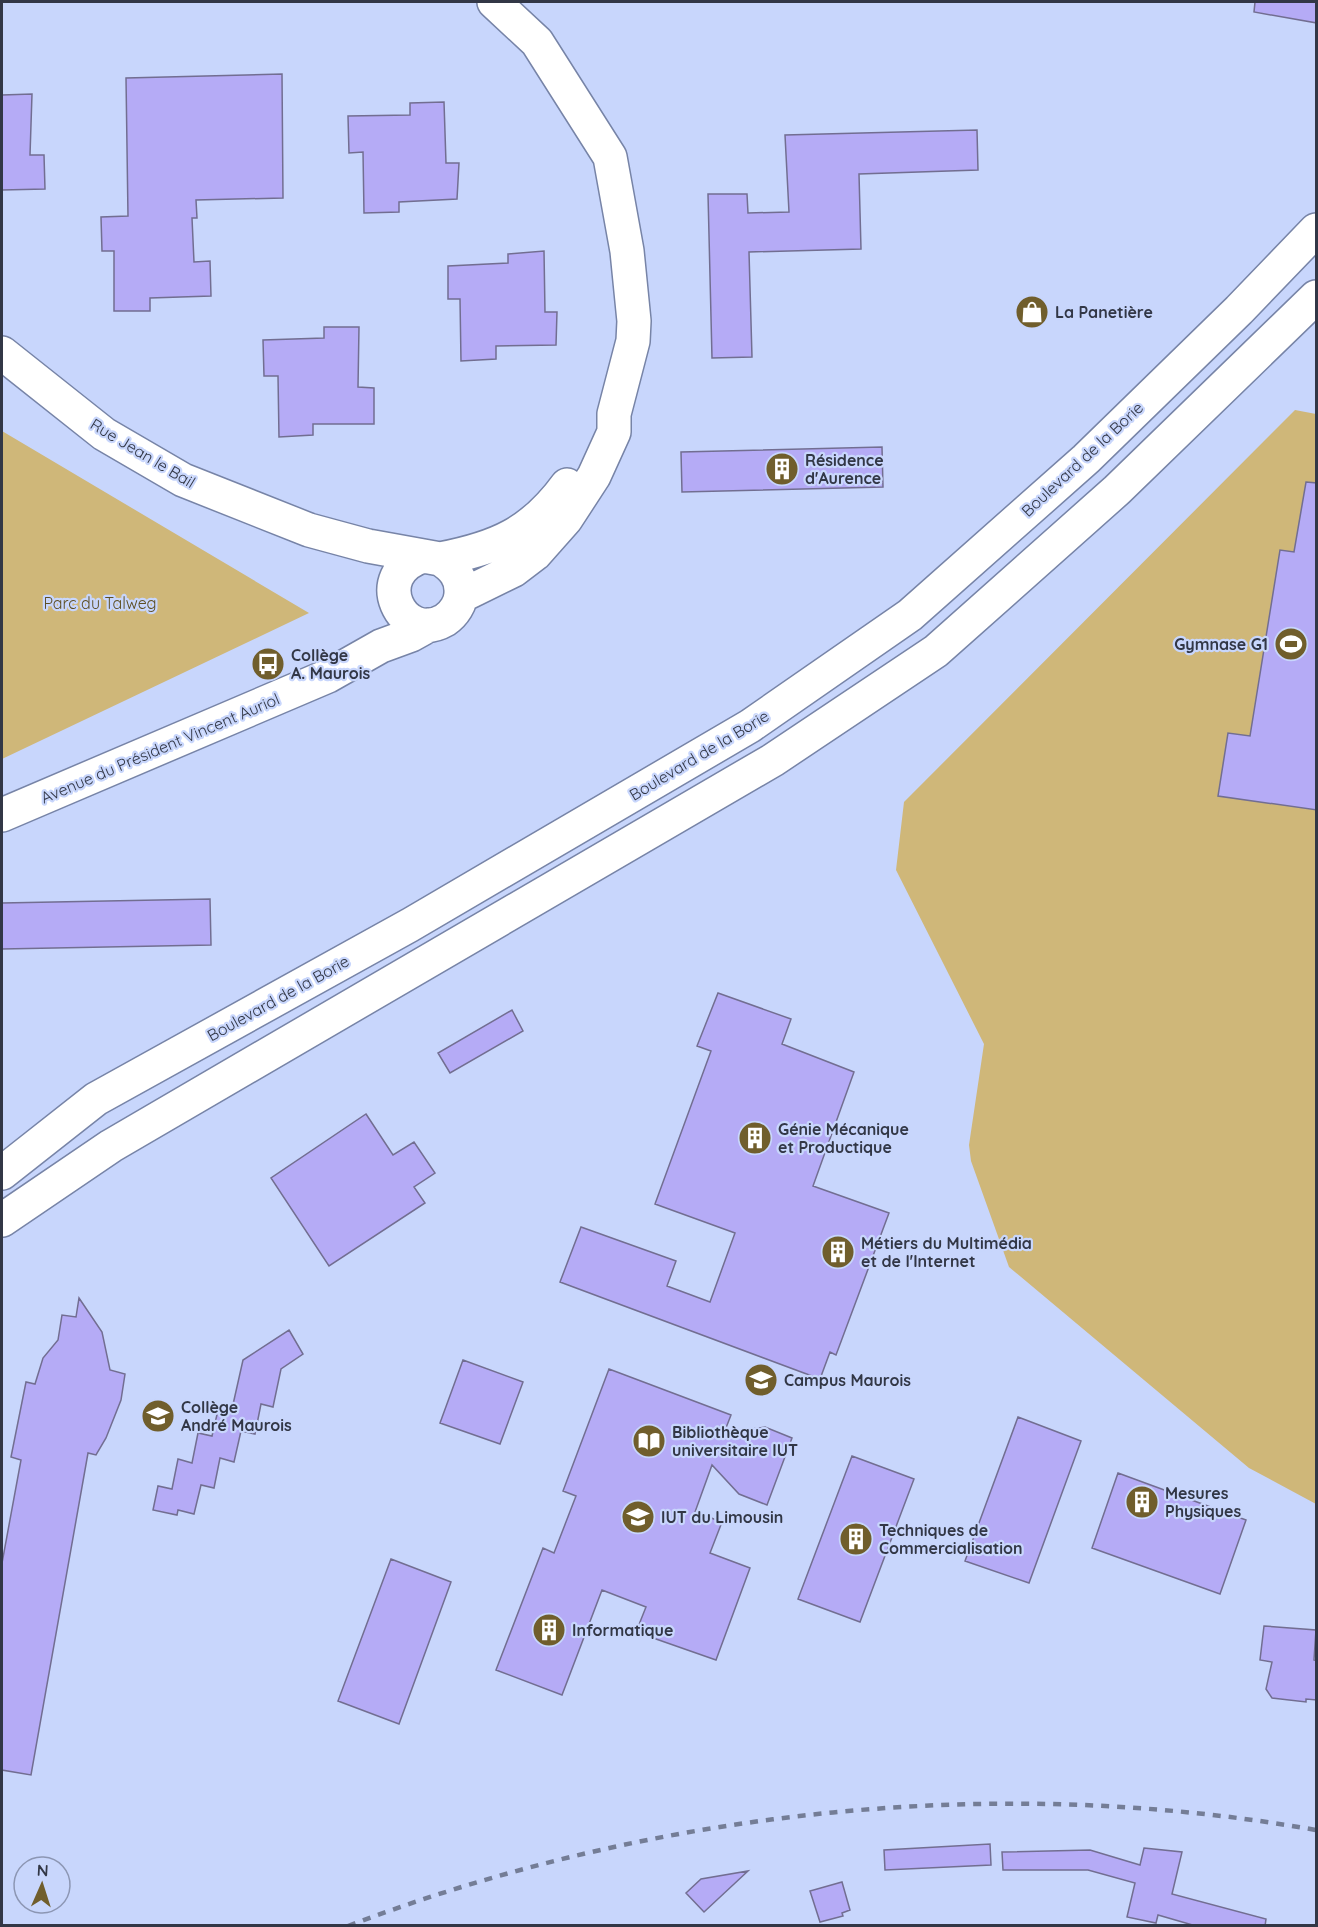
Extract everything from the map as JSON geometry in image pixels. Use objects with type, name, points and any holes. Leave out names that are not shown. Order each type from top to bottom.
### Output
[{"type":"main road","points":[[461,596],[514,570],[535,554],[566,519],[602,459],[614,432],[614,414],[626,374],[634,321],[627,251],[610,157],[537,42],[494,2]]},
{"type":"main road","name":"Boulevard de la Borie","points":[[2,1173],[96,1099],[410,925],[750,726],[910,615],[1086,459],[1239,310],[1317,230]]},
{"type":"main road","points":[[2,1220],[111,1146],[773,760],[936,651],[1117,490],[1317,297]]},
{"type":"main road","name":"Rue Jean le Bail","points":[[2,352],[104,434],[183,480],[309,530],[368,546],[432,558]]},
{"type":"main road","points":[[381,646],[406,564],[498,545],[523,530],[564,488],[579,467],[600,427],[614,414]]},
{"type":"main road","points":[[368,546],[410,620],[429,625],[448,618],[457,608],[461,596],[457,574],[432,558]]},
{"type":"main road","name":"Avenue du Président Vincent Auriol","points":[[2,815],[328,676],[381,646],[411,635],[429,625]]},
{"type":"green space","points":[[1295,410],[1316,414],[1316,1504],[1249,1468],[1009,1267],[971,1161],[969,1145],[984,1044],[896,870],[904,802]]},
{"type":"green space","name":"Parc du Talweg","points":[[2,431],[309,613],[2,759]]},
{"type":"building","points":[[1255,2],[1317,2],[1317,23],[1254,12]]},
{"type":"building","points":[[282,74],[283,198],[196,200],[197,218],[192,218],[194,262],[210,261],[211,296],[150,298],[150,311],[114,311],[114,251],[102,251],[101,217],[128,216],[126,78]]},
{"type":"building","points":[[32,94],[30,155],[44,155],[45,189],[2,190],[2,95]]},
{"type":"building","points":[[444,102],[446,163],[459,163],[457,199],[399,202],[399,212],[364,213],[363,152],[349,153],[348,116],[410,115],[410,103]]},
{"type":"building","points":[[977,130],[978,170],[859,174],[861,249],[749,252],[752,357],[712,358],[708,194],[747,194],[748,213],[789,212],[785,135]]},
{"type":"building","points":[[544,251],[545,312],[557,312],[556,345],[496,346],[496,359],[461,361],[460,299],[448,299],[448,266],[508,263],[508,254]]},
{"type":"building","points":[[324,327],[359,327],[358,387],[374,388],[374,424],[313,424],[313,435],[279,437],[278,376],[264,376],[263,340],[324,338]]},
{"type":"building","name":"Résidence d'Aurence","points":[[882,447],[883,487],[682,492],[681,452]]},
{"type":"building","name":"Gymnase G1","points":[[1306,482],[1317,483],[1317,810],[1218,796],[1228,733],[1250,736],[1280,550],[1294,552]]},
{"type":"building","points":[[210,899],[211,945],[2,949],[2,903]]},
{"type":"building","name":"Génie Mécanique et Productique","points":[[718,993],[791,1019],[782,1044],[854,1072],[813,1186],[889,1213],[836,1355],[830,1352],[820,1379],[560,1282],[581,1227],[676,1261],[667,1286],[710,1302],[735,1233],[655,1204],[711,1051],[697,1046]]},
{"type":"building","points":[[512,1010],[523,1031],[450,1073],[438,1053]]},
{"type":"building","points":[[366,1114],[393,1155],[414,1142],[435,1173],[414,1187],[425,1203],[329,1266],[271,1178]]},
{"type":"building","points":[[79,1298],[102,1332],[110,1370],[125,1374],[121,1400],[106,1438],[96,1455],[88,1453],[31,1775],[2,1770],[2,1563],[21,1460],[11,1457],[26,1382],[35,1384],[43,1358],[58,1340],[62,1315],[76,1317]]},
{"type":"building","points":[[289,1330],[303,1354],[281,1369],[273,1407],[261,1404],[255,1434],[241,1431],[234,1462],[220,1458],[214,1488],[201,1485],[194,1514],[178,1510],[177,1515],[153,1510],[158,1486],[172,1489],[178,1459],[192,1463],[198,1433],[212,1436],[219,1406],[232,1409],[243,1360]]},
{"type":"building","points":[[463,1360],[523,1382],[500,1444],[440,1423]]},
{"type":"building","name":"IUT du Limousin","points":[[609,1369],[731,1415],[724,1433],[765,1427],[792,1438],[767,1505],[739,1494],[712,1465],[695,1512],[722,1522],[710,1553],[750,1568],[716,1660],[636,1632],[646,1607],[602,1590],[562,1695],[496,1670],[543,1548],[554,1553],[576,1496],[563,1491]]},
{"type":"building","points":[[1018,1417],[1081,1441],[1029,1583],[965,1561]]},
{"type":"building","name":"Techniques de Commercialisation","points":[[852,1456],[914,1479],[860,1622],[798,1599]]},
{"type":"building","points":[[1118,1473],[1246,1520],[1220,1594],[1092,1548]]},
{"type":"building","points":[[391,1559],[451,1582],[399,1724],[338,1701]]},
{"type":"building","points":[[1264,1626],[1316,1630],[1314,1660],[1317,1661],[1317,1700],[1306,1699],[1306,1702],[1272,1698],[1266,1689],[1272,1662],[1260,1660]]},
{"type":"building","points":[[990,1844],[991,1865],[885,1870],[884,1850]]},
{"type":"building","points":[[1144,1848],[1182,1852],[1172,1894],[1266,1919],[1265,1926],[1196,1926],[1158,1915],[1156,1923],[1127,1917],[1135,1883],[1088,1870],[1003,1870],[1002,1852],[1090,1850],[1140,1865]]},
{"type":"building","points":[[748,1871],[704,1912],[686,1893],[701,1879]]},
{"type":"building","points":[[842,1882],[850,1910],[842,1913],[843,1916],[820,1922],[810,1891]]},
{"type":"railway","points":[[348,1926],[464,1886],[583,1854],[704,1830],[826,1813],[949,1805],[1072,1805],[1195,1813],[1316,1830]]},
{"type":"place","name":"La Panetière","points":[[1032,312]]},
{"type":"place","name":"Résidence d'Aurence","points":[[782,469]]},
{"type":"place","name":"Gymnase G1","points":[[1291,644]]},
{"type":"place","name":"Collège A. Maurois","points":[[268,664]]},
{"type":"place","name":"Génie Mécanique et Productique","points":[[755,1138]]},
{"type":"place","name":"Métiers du Multimédia et de l'Internet","points":[[838,1252]]},
{"type":"place","name":"Campus Maurois","points":[[761,1380]]},
{"type":"place","name":"Collège André Maurois","points":[[158,1416]]},
{"type":"place","name":"Bibliothèque universitaire IUT","points":[[649,1441]]},
{"type":"place","name":"Mesures Physiques","points":[[1142,1502]]},
{"type":"place","name":"IUT du Limousin","points":[[638,1517]]},
{"type":"place","name":"Techniques de Commercialisation","points":[[856,1539]]},
{"type":"place","name":"Informatique","points":[[549,1630]]}]
